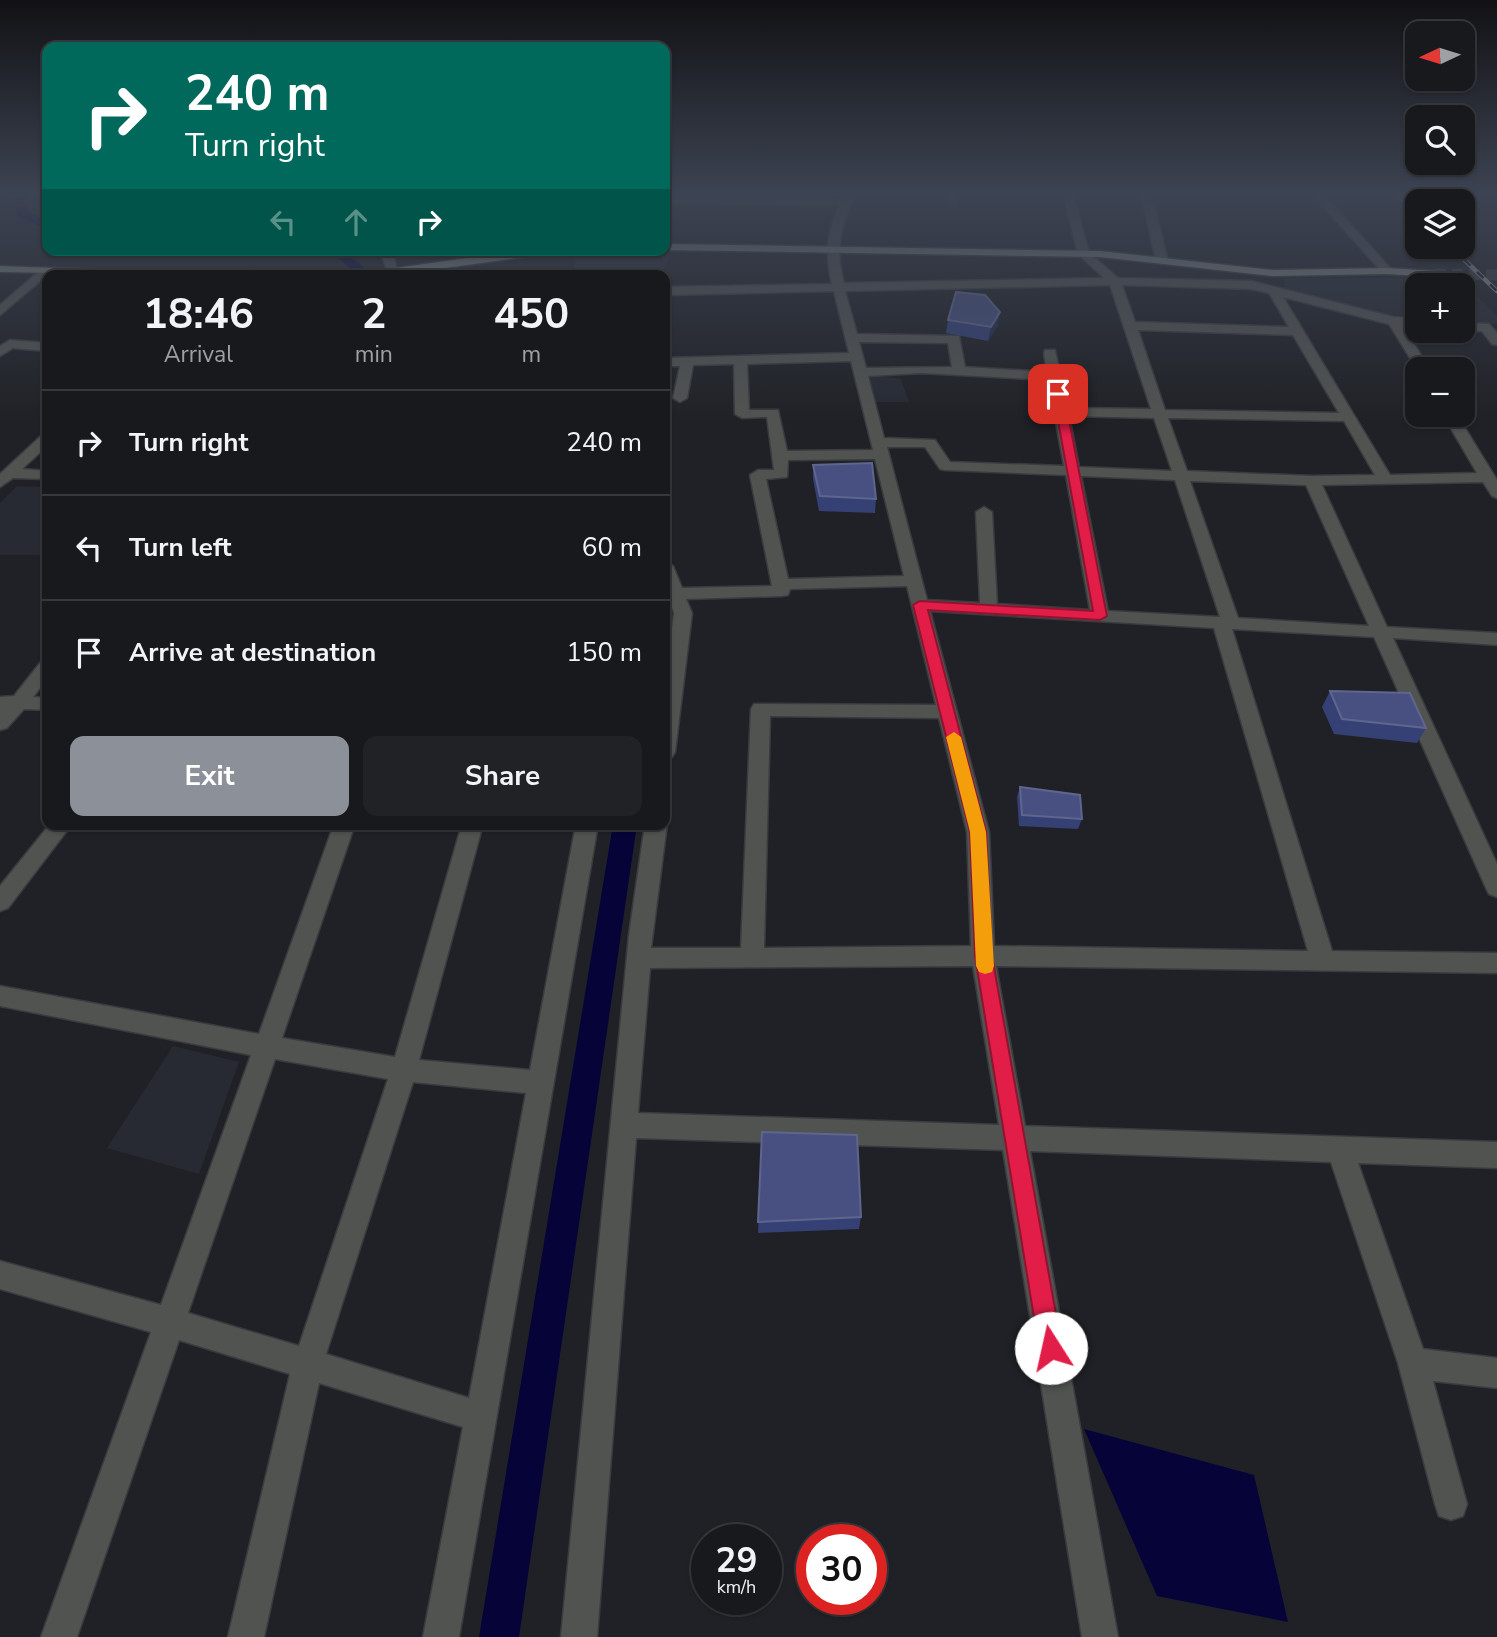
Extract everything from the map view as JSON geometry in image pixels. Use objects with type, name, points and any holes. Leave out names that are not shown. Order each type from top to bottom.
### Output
[{"type":"main road","points":[[18,269],[47,270]]},
{"type":"main road","points":[[1239,269],[1272,273],[1419,273]]},
{"type":"street","points":[[670,290],[832,269]]},
{"type":"street","points":[[835,269],[978,832],[984,956],[1100,1637]]},
{"type":"street","points":[[844,269],[1251,285],[1405,321]]},
{"type":"street","points":[[1102,269],[1115,281],[1180,474],[1226,623],[1323,961]]},
{"type":"street","points":[[0,311],[42,274]]},
{"type":"street","points":[[1274,291],[1385,480]]},
{"type":"street","points":[[1394,321],[1416,357]]},
{"type":"street","points":[[1130,326],[1297,331]]},
{"type":"street","points":[[1475,327],[1485,327],[1497,341]]},
{"type":"street","points":[[670,362],[856,355],[954,339],[959,371]]},
{"type":"street","points":[[0,352],[10,344],[42,347]]},
{"type":"street","points":[[1050,353],[1100,616]]},
{"type":"street","points":[[856,355],[959,371],[1055,376]]},
{"type":"street","points":[[670,594],[782,591],[758,475],[782,474],[773,413],[742,414],[740,360]]},
{"type":"street","points":[[680,398],[687,362]]},
{"type":"street","points":[[1062,412],[1348,417]]},
{"type":"street","points":[[1457,427],[1497,493]]},
{"type":"street","points":[[4,478],[42,443]]},
{"type":"street","points":[[780,456],[930,443],[945,466],[1312,481],[1487,477]]},
{"type":"street","points":[[4,478],[42,475]]},
{"type":"street","points":[[1312,481],[1497,888]]},
{"type":"street","points":[[984,512],[989,609]]},
{"type":"street","points":[[782,584],[914,580]]},
{"type":"street","points":[[670,594],[683,613],[670,713]]},
{"type":"street","points":[[920,605],[1497,639]]},
{"type":"street","points":[[0,723],[9,702],[42,672]]},
{"type":"street","points":[[9,702],[42,704]]},
{"type":"street","points":[[752,958],[761,709],[947,712]]},
{"type":"street","points":[[0,902],[57,830]]},
{"type":"street","points":[[59,1637],[343,830]]},
{"type":"street","points":[[246,1637],[308,1364],[404,1070],[470,830]]},
{"type":"street","points":[[441,1637],[586,830]]},
{"type":"street","points":[[579,1637],[639,958],[655,830]]},
{"type":"street","points":[[639,958],[984,956],[1497,963]]},
{"type":"street","points":[[0,996],[404,1070],[541,1083]]},
{"type":"street","points":[[624,1125],[1497,1155]]},
{"type":"street","points":[[1340,1150],[1413,1363],[1451,1504]]},
{"type":"street","points":[[0,1275],[170,1322],[481,1417]]},
{"type":"street","points":[[1413,1363],[1497,1373]]},
{"type":"shaded area","points":[[574,269],[663,269],[663,270]]},
{"type":"shaded area","points":[[1285,278],[1405,278],[1405,316],[1390,315],[1284,290]]},
{"type":"shaded area","points":[[1475,294],[1497,316],[1497,324],[1475,323]]},
{"type":"shaded area","points":[[868,375],[901,379],[909,402],[871,402]]},
{"type":"shaded area","points":[[17,486],[42,487],[42,555],[0,555],[0,503]]},
{"type":"shaded area","points":[[173,1046],[239,1062],[199,1174],[107,1148]]},
{"type":"shaded area","points":[[1084,1429],[1254,1475],[1288,1622],[1157,1596]]},
{"type":"building","points":[[956,292],[985,295],[1000,312],[991,327],[948,320]]},
{"type":"building","points":[[872,463],[876,499],[820,496],[813,465]]},
{"type":"building","points":[[1330,691],[1410,693],[1426,728],[1342,719]]},
{"type":"building","points":[[1020,787],[1080,795],[1082,819],[1022,815]]},
{"type":"building","points":[[762,1132],[857,1135],[861,1217],[758,1222]]},
{"type":"waterway","points":[[499,1637],[624,830]]},
{"type":"tunnel","points":[[1475,275],[1497,275]]},
{"type":"railway","points":[[1474,269],[1497,291]]},
{"type":"slow traffic","points":[[954,737],[978,832],[985,966]]},
{"type":"route","points":[[1051,1348],[984,956],[978,832],[920,605],[1100,616],[1058,394]]}]
